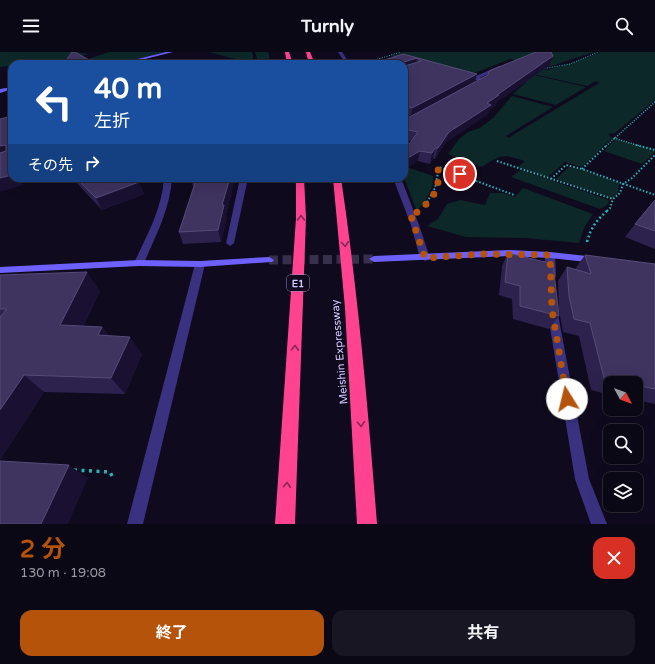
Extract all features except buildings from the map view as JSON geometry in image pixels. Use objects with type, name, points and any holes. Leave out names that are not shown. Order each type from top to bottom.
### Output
[{"type":"highway","name":"E1","points":[[285,524],[301,218],[300,182]]},
{"type":"highway","name":"Meishin Expressway","points":[[338,182],[358,385],[367,524]]},
{"type":"street","points":[[136,60],[171,52]]},
{"type":"street","points":[[469,89],[483,81],[476,78],[512,63]]},
{"type":"street","points":[[139,263],[164,204],[168,190],[168,182]]},
{"type":"street","points":[[230,243],[243,182]]},
{"type":"street","points":[[398,182],[425,258]]},
{"type":"street","points":[[374,259],[425,258],[482,254],[550,255],[605,261]]},
{"type":"street","points":[[550,255],[552,310],[572,429],[582,479],[599,524]]},
{"type":"street","points":[[0,270],[139,263],[200,264],[269,260]]},
{"type":"street","points":[[135,524],[200,264]]},
{"type":"path","points":[[375,60],[401,52]]},
{"type":"path","points":[[512,63],[546,69],[598,52]]},
{"type":"path","points":[[582,169],[614,138],[655,102]]},
{"type":"path","points":[[614,138],[655,150]]},
{"type":"path","points":[[586,248],[590,231],[596,221],[610,208],[612,199],[620,193],[623,184],[632,178],[655,155]]},
{"type":"path","points":[[497,161],[612,199]]},
{"type":"path","points":[[551,179],[566,166],[582,169],[655,195]]},
{"type":"path","points":[[410,213],[419,212],[434,194],[438,185],[437,175],[439,167],[514,194]]},
{"type":"path","points":[[70,470],[110,472],[114,480]]},
{"type":"green space","points":[[0,52],[75,52],[89,54],[69,60],[8,60],[8,66],[0,67]]},
{"type":"green space","points":[[109,52],[164,52],[132,60],[88,59]]},
{"type":"green space","points":[[209,52],[252,52],[253,60],[239,60]]},
{"type":"green space","points":[[255,52],[268,52],[270,60],[258,60]]},
{"type":"green space","points":[[404,52],[594,52],[545,68],[510,59],[465,77],[390,56]]},
{"type":"green space","points":[[601,52],[655,52],[655,100],[615,133],[608,134],[612,138],[582,167],[565,162],[548,177],[518,167],[525,161],[512,157],[503,156],[482,167],[448,154],[460,138],[468,132],[480,128],[493,118],[512,96],[553,107],[506,136],[508,138],[599,83],[596,81],[587,86],[533,74],[543,69],[547,70],[572,63]]},
{"type":"green space","points":[[534,75],[586,87],[556,105],[513,94]]},
{"type":"green space","points":[[616,139],[655,150],[655,152],[642,164],[604,151]]},
{"type":"green space","points":[[408,167],[433,176],[432,185],[425,201],[419,209],[416,209],[406,182],[408,182]]},
{"type":"green space","points":[[569,167],[619,183],[618,193],[612,198],[556,179]]},
{"type":"green space","points":[[521,170],[609,200],[607,205],[600,209],[511,177]]},
{"type":"green space","points":[[523,188],[593,214],[584,228],[579,243],[526,238],[466,237],[427,226],[438,219],[447,204],[460,200],[485,205],[490,193],[503,193],[515,197]]},
{"type":"tunnel","points":[[269,260],[374,259]]},
{"type":"route","points":[[460,174],[439,167],[437,175],[438,185],[434,194],[419,212],[410,213],[425,258],[509,253],[550,255],[552,310],[567,399]]}]
